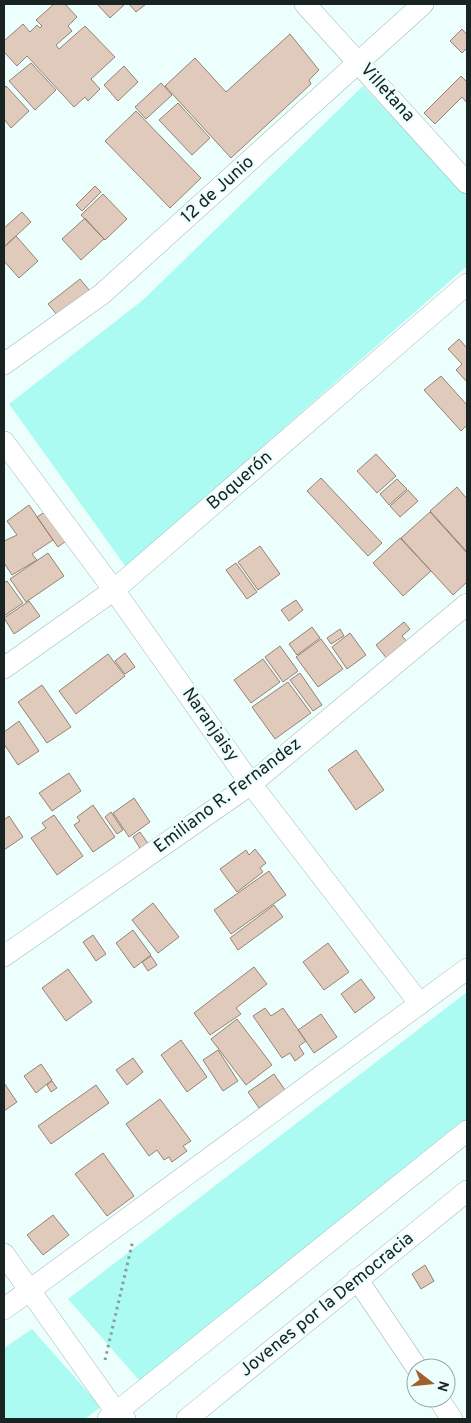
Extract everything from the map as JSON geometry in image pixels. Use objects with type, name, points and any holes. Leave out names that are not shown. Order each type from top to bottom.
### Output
[{"type":"street","name":"Villetana","points":[[305,4],[467,183]]},
{"type":"street","name":"12 de Junio","points":[[4,364],[102,294],[423,4]]},
{"type":"street","name":"Boquerón","points":[[4,668],[114,590],[467,284]]},
{"type":"street","name":"Naranjaisy","points":[[4,442],[114,590],[251,784],[420,1004]]},
{"type":"street","name":"Emiliano R. Fernandez","points":[[4,956],[251,784],[467,604]]},
{"type":"street","points":[[4,1309],[467,970]]},
{"type":"street","points":[[4,1254],[99,1385],[116,1417],[467,1131]]},
{"type":"street","name":"Jovenes por la Democracia","points":[[187,1419],[467,1191]]},
{"type":"street","points":[[357,1279],[410,1358]]},
{"type":"street","points":[[445,1408],[452,1419]]},
{"type":"path","points":[[99,1385],[140,1210]]},
{"type":"shaded area","points":[[363,86],[467,196],[467,266],[126,567],[9,404],[143,300]]},
{"type":"shaded area","points":[[467,992],[467,1144],[145,1387],[68,1299]]},
{"type":"shaded area","points":[[32,1329],[101,1407],[85,1419],[4,1419],[4,1348]]},
{"type":"building","points":[[54,4],[65,4],[77,17],[68,26],[72,31],[56,45],[59,49],[85,26],[115,57],[91,79],[100,89],[88,101],[85,97],[74,107],[27,56],[17,66],[4,52],[4,41],[23,24],[30,32],[37,25],[40,28],[42,26],[36,20]]},
{"type":"building","points":[[97,4],[125,4],[110,18]]},
{"type":"building","points":[[129,4],[146,4],[136,12]]},
{"type":"building","points":[[462,29],[467,35],[467,48],[462,53],[450,41]]},
{"type":"building","points":[[290,34],[319,70],[309,80],[311,84],[231,158],[165,86],[195,58],[226,92]]},
{"type":"building","points":[[31,63],[56,90],[35,110],[9,81]]},
{"type":"building","points":[[124,66],[138,82],[118,101],[104,85]]},
{"type":"building","points":[[461,76],[467,82],[467,103],[462,97],[435,124],[424,113]]},
{"type":"building","points":[[161,83],[172,95],[146,119],[135,107]]},
{"type":"building","points":[[6,86],[29,111],[11,128],[4,119],[4,89]]},
{"type":"building","points":[[178,103],[210,138],[192,155],[159,120]]},
{"type":"building","points":[[136,111],[201,178],[170,208],[105,141]]},
{"type":"building","points":[[95,186],[101,192],[82,211],[76,205]]},
{"type":"building","points":[[103,194],[127,219],[105,240],[81,215]]},
{"type":"building","points":[[22,212],[31,222],[4,247],[4,228]]},
{"type":"building","points":[[85,218],[104,239],[81,260],[62,239]]},
{"type":"building","points":[[16,236],[38,261],[19,278],[4,261],[4,247]]},
{"type":"building","points":[[80,279],[90,291],[58,316],[48,304]]},
{"type":"building","points":[[459,339],[467,348],[467,382],[456,370],[462,364],[448,349]]},
{"type":"building","points":[[441,376],[467,405],[467,425],[461,431],[424,390]]},
{"type":"building","points":[[376,454],[396,476],[377,493],[357,471]]},
{"type":"building","points":[[321,478],[382,543],[368,556],[307,491]]},
{"type":"building","points":[[397,479],[407,489],[389,505],[380,494]]},
{"type":"building","points":[[457,487],[467,499],[467,552],[430,511]]},
{"type":"building","points":[[408,490],[418,501],[400,517],[390,506]]},
{"type":"building","points":[[29,505],[53,540],[32,554],[37,560],[12,575],[4,563],[4,541],[17,535],[7,521]]},
{"type":"building","points":[[45,512],[66,541],[58,547],[37,517]]},
{"type":"building","points":[[430,512],[467,553],[467,582],[453,595],[401,538]]},
{"type":"building","points":[[400,538],[431,571],[403,596],[373,563]]},
{"type":"building","points":[[260,546],[280,574],[258,590],[238,562]]},
{"type":"building","points":[[48,553],[64,576],[26,602],[10,579]]},
{"type":"building","points":[[236,563],[257,592],[247,599],[226,570]]},
{"type":"building","points":[[7,581],[23,603],[4,616],[4,583]]},
{"type":"building","points":[[296,600],[303,610],[289,621],[281,610]]},
{"type":"building","points":[[29,601],[40,616],[14,634],[4,618]]},
{"type":"building","points":[[404,622],[410,629],[402,636],[412,647],[392,665],[376,645]]},
{"type":"building","points":[[312,627],[320,638],[297,655],[289,644]]},
{"type":"building","points":[[340,629],[344,636],[331,644],[327,638]]},
{"type":"building","points":[[350,633],[366,655],[347,669],[332,647]]},
{"type":"building","points":[[321,639],[343,669],[318,687],[296,657]]},
{"type":"building","points":[[280,646],[298,671],[283,682],[265,657]]},
{"type":"building","points":[[125,653],[135,667],[125,674],[115,661]]},
{"type":"building","points":[[108,654],[125,676],[76,714],[59,691]]},
{"type":"building","points":[[263,659],[280,682],[251,703],[234,680]]},
{"type":"building","points":[[300,673],[322,705],[313,711],[290,680]]},
{"type":"building","points":[[288,682],[311,713],[275,739],[252,707]]},
{"type":"building","points":[[42,685],[71,727],[47,743],[18,702]]},
{"type":"building","points":[[19,721],[39,751],[18,765],[4,744],[4,732]]},
{"type":"building","points":[[356,750],[384,790],[356,810],[328,770]]},
{"type":"building","points":[[69,773],[81,791],[52,811],[39,793]]},
{"type":"building","points":[[134,798],[150,822],[129,837],[113,813]]},
{"type":"building","points":[[93,805],[115,837],[93,852],[74,825],[80,821],[77,817]]},
{"type":"building","points":[[111,812],[123,830],[117,834],[105,817]]},
{"type":"building","points":[[54,815],[83,856],[57,875],[31,838],[46,828],[42,823]]},
{"type":"building","points":[[9,816],[23,837],[4,850],[4,820]]},
{"type":"building","points":[[140,832],[149,845],[141,850],[133,837]]},
{"type":"building","points":[[255,849],[266,863],[260,868],[263,872],[237,892],[220,869],[246,850],[249,855]]},
{"type":"building","points":[[269,871],[286,895],[231,934],[214,910]]},
{"type":"building","points":[[153,903],[179,937],[158,953],[132,920]]},
{"type":"building","points":[[274,905],[283,917],[238,950],[230,938]]},
{"type":"building","points":[[133,930],[151,955],[134,968],[116,943]]},
{"type":"building","points":[[93,935],[106,954],[96,961],[83,942]]},
{"type":"building","points":[[328,943],[349,972],[324,990],[303,962]]},
{"type":"building","points":[[151,956],[157,965],[148,971],[142,962]]},
{"type":"building","points":[[254,967],[267,984],[236,1008],[241,1014],[210,1035],[194,1013]]},
{"type":"building","points":[[68,969],[92,1002],[66,1021],[42,988]]},
{"type":"building","points":[[361,979],[375,998],[355,1013],[341,994]]},
{"type":"building","points":[[265,1008],[271,1016],[283,1008],[306,1041],[299,1046],[304,1054],[295,1061],[290,1053],[282,1058],[253,1016]]},
{"type":"building","points":[[321,1014],[337,1037],[314,1053],[298,1030]]},
{"type":"building","points":[[237,1019],[272,1065],[246,1085],[211,1039]]},
{"type":"building","points":[[181,1040],[207,1077],[187,1092],[161,1055]]},
{"type":"building","points":[[218,1050],[238,1081],[223,1091],[203,1060]]},
{"type":"building","points":[[133,1058],[143,1072],[127,1085],[116,1070]]},
{"type":"building","points":[[41,1064],[52,1080],[36,1093],[24,1076]]},
{"type":"building","points":[[274,1074],[285,1090],[259,1108],[248,1092]]},
{"type":"building","points":[[52,1081],[57,1088],[51,1092],[47,1085]]},
{"type":"building","points":[[4,1083],[17,1102],[4,1111]]},
{"type":"building","points":[[96,1085],[109,1103],[51,1144],[38,1126]]},
{"type":"building","points":[[160,1099],[191,1141],[183,1146],[187,1151],[172,1162],[169,1157],[164,1160],[157,1150],[149,1156],[126,1124]]},
{"type":"building","points":[[103,1153],[134,1196],[107,1216],[75,1174]]},
{"type":"building","points":[[53,1215],[69,1235],[43,1255],[27,1235]]},
{"type":"building","points":[[425,1265],[434,1281],[421,1289],[412,1274]]}]
